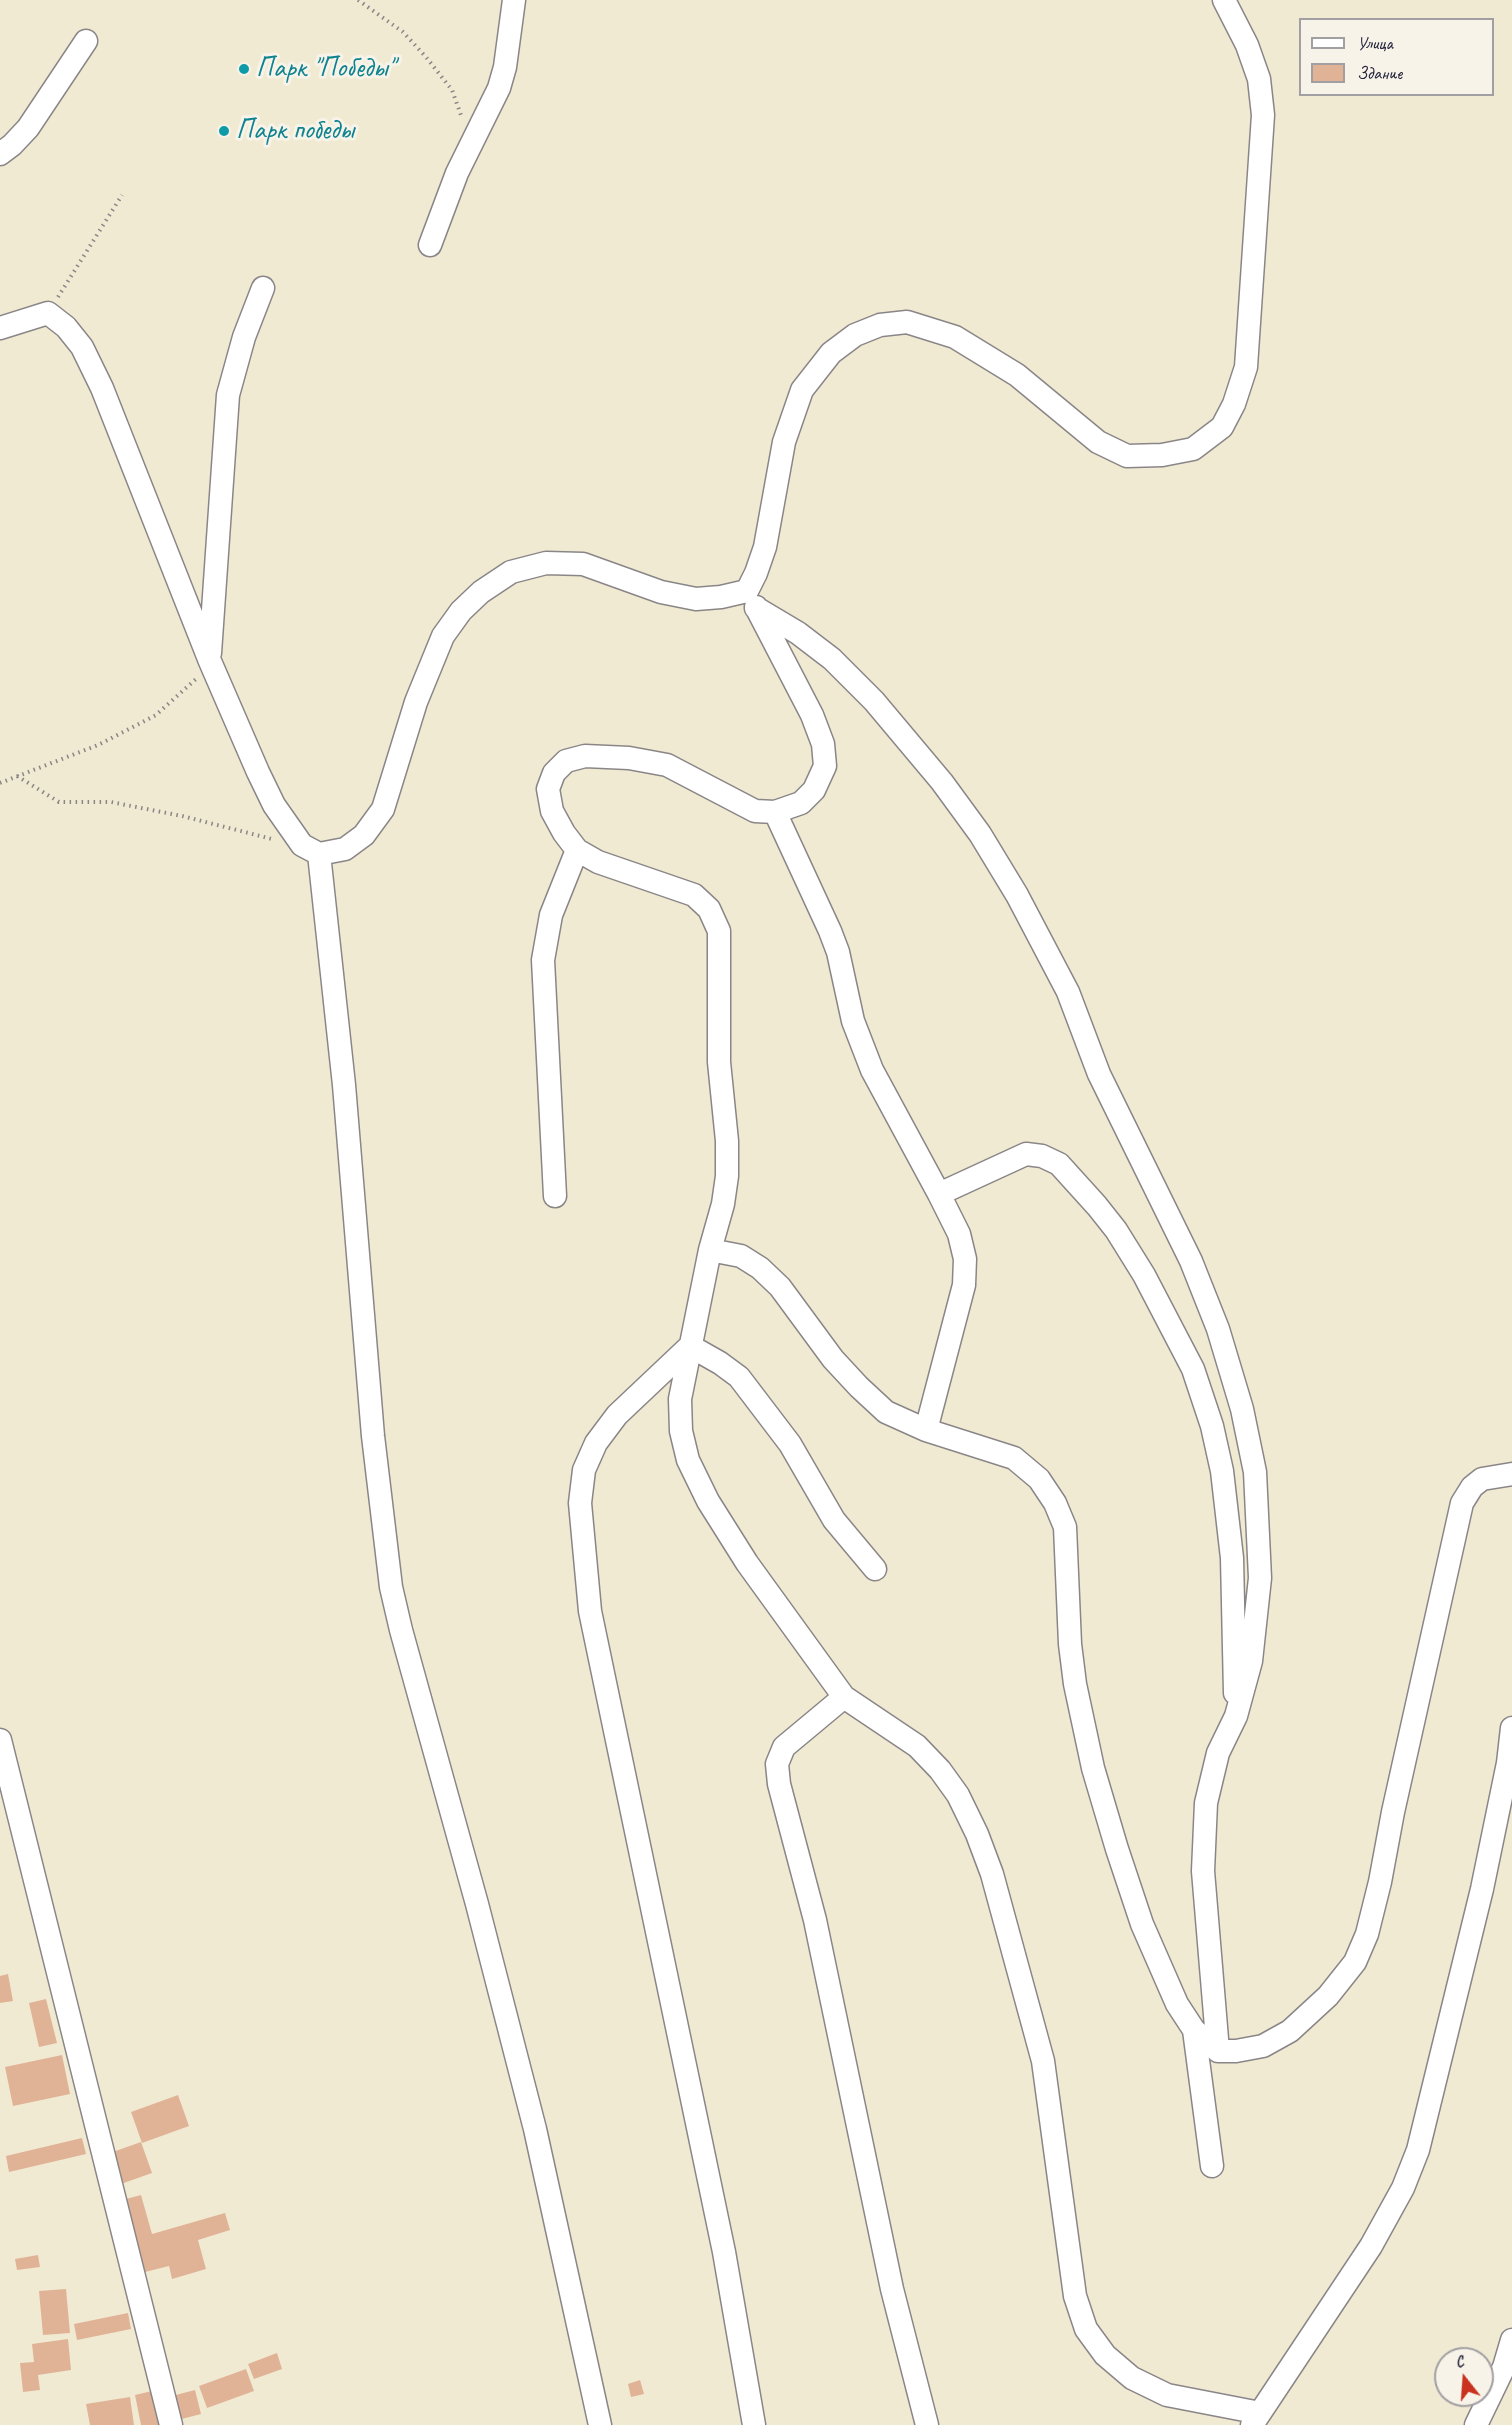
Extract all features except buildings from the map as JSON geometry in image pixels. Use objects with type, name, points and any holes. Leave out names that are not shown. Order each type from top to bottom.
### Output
[{"type":"street","points":[[430,245],[457,173],[499,88],[505,67],[514,0]]},
{"type":"street","points":[[1224,0],[1247,45],[1259,79],[1263,115],[1246,367],[1234,404],[1222,427],[1193,449],[1162,455],[1127,456],[1098,442],[1017,375],[955,337],[907,322],[880,325],[855,335],[831,353],[802,390],[784,442],[765,547],[756,573],[752,600],[812,715],[823,744],[825,766],[814,790],[801,803],[775,812],[755,811],[667,765],[629,758],[585,756],[566,761],[554,772],[548,789],[552,812],[577,850],[597,862],[694,895],[709,909],[719,931],[717,976],[719,1062],[727,1141],[727,1176],[723,1204],[710,1250],[680,1399],[681,1431],[688,1460],[708,1501],[747,1563],[844,1697],[916,1746],[940,1770],[958,1795],[977,1834],[992,1874],[1043,2061],[1075,2296],[1086,2329],[1105,2355],[1132,2378],[1167,2395],[1256,2419],[1371,2246],[1403,2188],[1418,2150],[1482,1889],[1508,1763],[1512,1728]]},
{"type":"street","points":[[0,154],[28,128],[86,41]]},
{"type":"street","points":[[209,659],[228,395],[244,337],[263,288]]},
{"type":"street","points":[[0,328],[48,313],[66,327],[82,346],[102,388],[209,659],[274,805],[310,849],[344,1085],[373,1436],[391,1587],[535,2129],[600,2425]]},
{"type":"street","points":[[310,849],[345,849],[364,835],[383,809],[416,702],[443,636],[460,611],[481,592],[511,572],[546,563],[583,564],[661,592],[696,598],[721,597],[752,600],[832,659],[874,701],[942,782],[980,834],[1050,955],[1068,992],[1099,1074],[1191,1261],[1218,1329],[1242,1409],[1255,1472],[1260,1578],[1251,1661],[1236,1716],[1218,1753],[1206,1803],[1203,1871],[1218,2051]]},
{"type":"street","points":[[775,812],[838,952],[853,1021],[872,1070],[939,1194],[961,1242],[965,1259],[964,1285],[926,1430]]},
{"type":"street","points":[[555,1196],[543,960],[551,915],[577,850]]},
{"type":"street","points":[[939,1194],[1026,1154],[1042,1156],[1059,1164],[1097,1206],[1116,1230],[1144,1275],[1193,1369],[1212,1426],[1222,1471],[1232,1558],[1236,1716]]},
{"type":"street","points":[[710,1250],[741,1256],[760,1268],[780,1287],[833,1359],[886,1412],[926,1430],[1014,1458],[1039,1479],[1055,1503],[1065,1527],[1070,1644],[1075,1684],[1093,1768],[1142,1924],[1177,2004],[1194,2030],[1218,2051],[1263,2046],[1290,2031],[1328,1996],[1355,1962],[1367,1934],[1375,1903],[1462,1503],[1472,1487],[1482,1479],[1512,1474]]},
{"type":"street","points":[[690,1346],[739,1377],[790,1444],[834,1520],[875,1569]]},
{"type":"street","points":[[690,1346],[617,1415],[596,1443],[584,1470],[580,1503],[590,1611],[724,2252],[754,2425]]},
{"type":"street","points":[[844,1697],[784,1747],[777,1764],[779,1784],[815,1920],[891,2289],[927,2425]]},
{"type":"street","points":[[0,1740],[171,2425]]},
{"type":"street","points":[[1194,2030],[1212,2166]]},
{"type":"street","points":[[1476,2425],[1504,2367],[1512,2340]]},
{"type":"path","points":[[358,0],[403,32],[426,57],[452,90],[472,144]]},
{"type":"path","points":[[48,313],[122,195]]},
{"type":"path","points":[[0,783],[98,745],[156,716],[193,682],[209,659]]},
{"type":"path","points":[[17,777],[59,802],[111,802],[182,816],[310,849]]},
{"type":"place","name":"Парк \"Победы\"","points":[[244,69]]},
{"type":"place","name":"Парк победы","points":[[224,131]]}]
